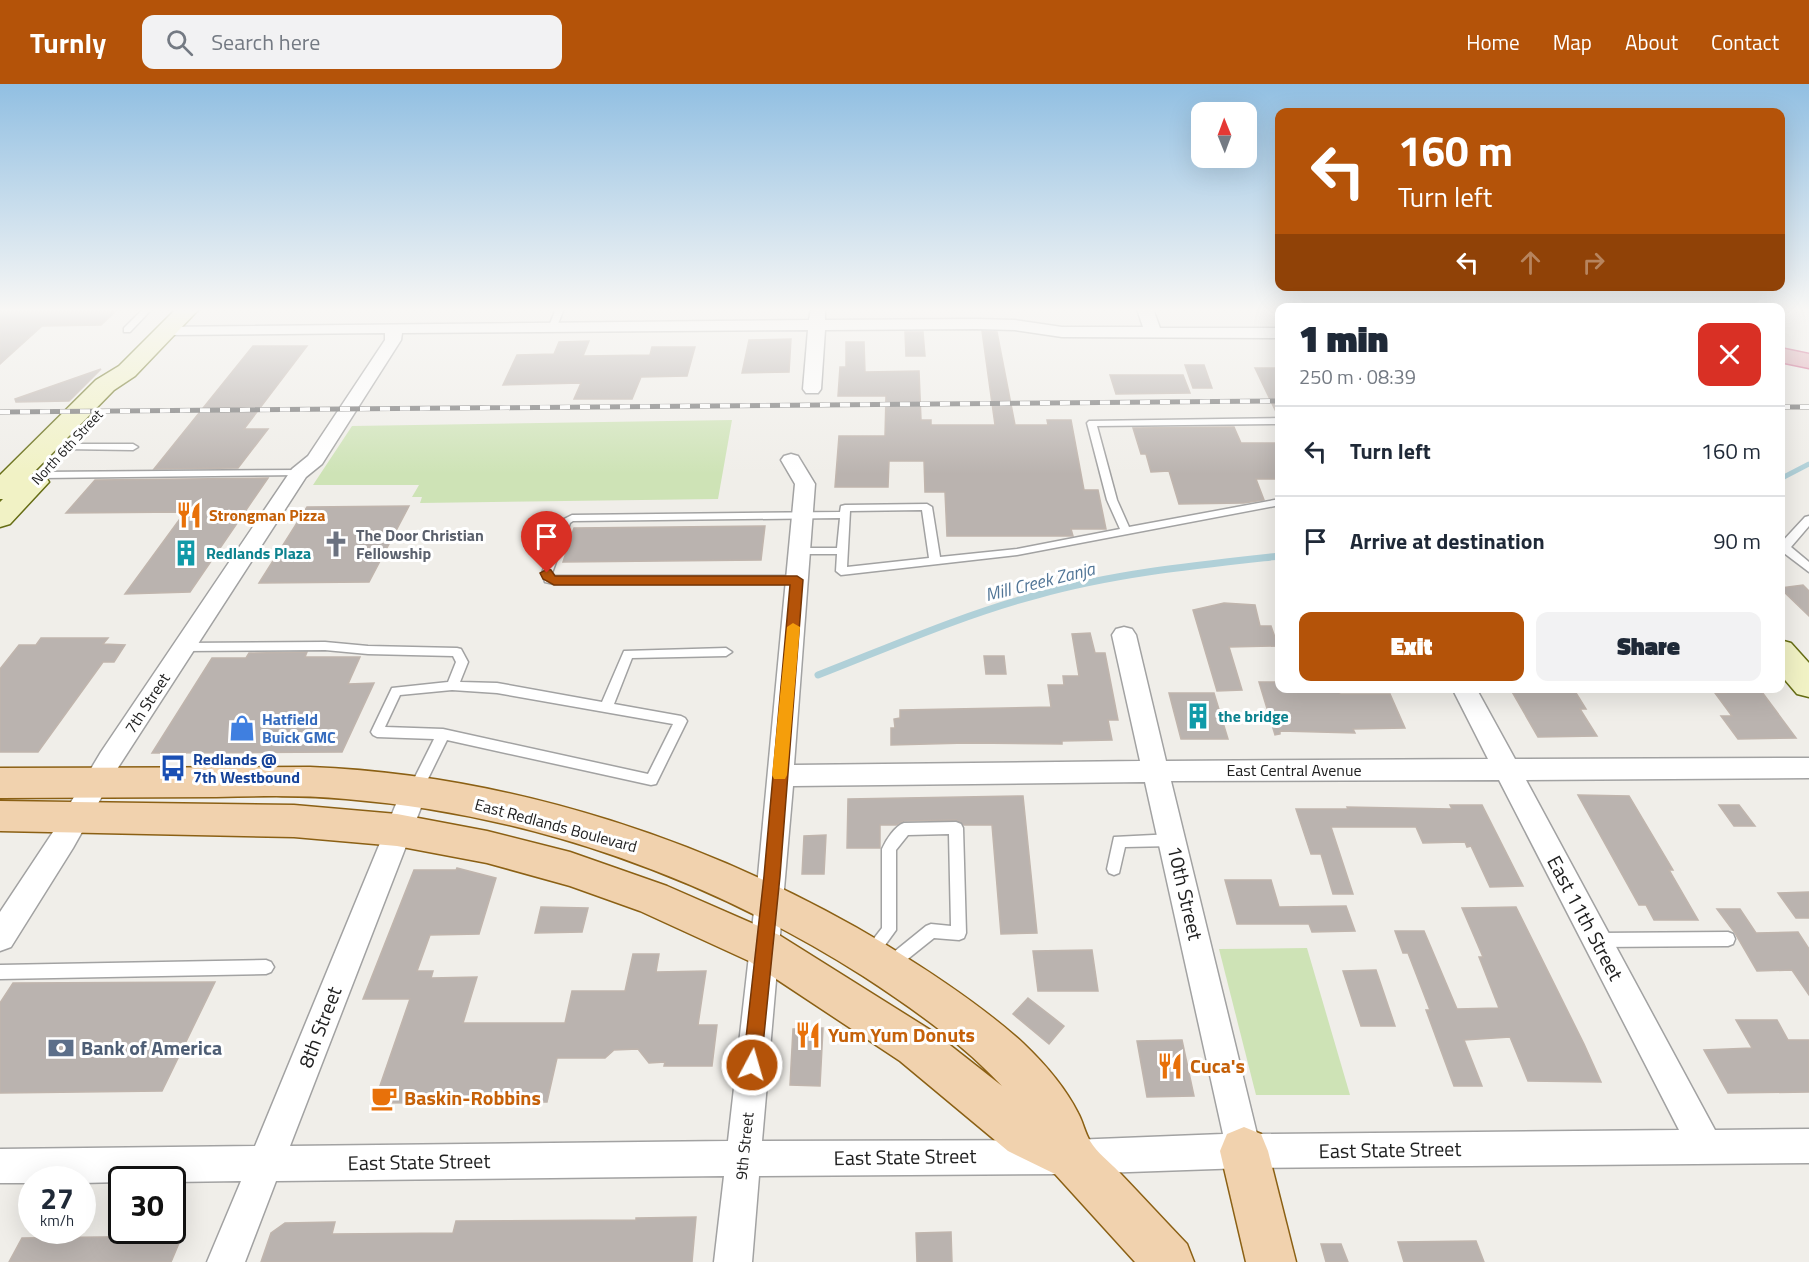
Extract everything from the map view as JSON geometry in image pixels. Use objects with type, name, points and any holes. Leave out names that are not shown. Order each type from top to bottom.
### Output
[{"type":"main road","name":"North 6th Street","points":[[0,491],[105,385],[134,364]]},
{"type":"main road","name":"North 6th Street","points":[[0,518],[125,384],[127,371]]},
{"type":"main road","points":[[1785,657],[1809,685]]},
{"type":"main road","name":"East Redlands Boulevard","points":[[0,783],[285,782],[346,784],[414,792],[505,809],[635,845],[769,902],[849,943],[936,1001],[1015,1065],[1060,1126],[1072,1157]]},
{"type":"main road","name":"East Redlands Boulevard","points":[[0,816],[294,820],[397,830],[487,847],[570,869],[653,898],[765,948],[916,1046],[1025,1134],[1072,1157],[1169,1262]]},
{"type":"main road","points":[[1244,1152],[1271,1262]]},
{"type":"street","name":"7th Street","points":[[0,937],[183,647],[298,473],[315,460],[377,364]]},
{"type":"street","points":[[812,389],[814,364]]},
{"type":"street","name":"9th Street","points":[[733,1262],[765,948],[805,484],[791,460]]},
{"type":"street","name":"10th Street","points":[[1124,635],[1244,1152]]},
{"type":"street","name":"East 11th Street","points":[[1467,693],[1706,1147]]},
{"type":"street","name":"East Central Avenue","points":[[779,776],[1157,771],[1809,768]]},
{"type":"street","name":"8th Street","points":[[226,1262],[414,792]]},
{"type":"street","name":"East State Street","points":[[0,1166],[1072,1157],[1244,1152],[1809,1146]]},
{"type":"lane","points":[[1126,531],[1112,500],[1092,423],[1275,421]]},
{"type":"lane","points":[[67,447],[133,447]]},
{"type":"lane","points":[[41,475],[298,473]]},
{"type":"lane","points":[[935,562],[927,507],[845,508],[842,571],[935,562],[1017,552],[1275,503]]},
{"type":"lane","points":[[797,580],[554,580],[549,579],[547,573],[565,522],[572,518],[845,515]]},
{"type":"lane","points":[[1785,545],[1809,519]]},
{"type":"lane","points":[[1785,549],[1809,568]]},
{"type":"lane","points":[[800,551],[843,551]]},
{"type":"lane","points":[[183,647],[325,646],[368,650],[458,652],[462,662],[452,686]]},
{"type":"lane","points":[[606,708],[628,654],[726,652]]},
{"type":"lane","points":[[452,686],[497,688],[681,721],[651,780],[443,734],[377,732],[396,691],[452,686]]},
{"type":"lane","points":[[414,792],[443,734]]},
{"type":"lane","points":[[956,828],[960,933],[931,932],[877,962],[889,930],[889,849],[904,829],[956,828]]},
{"type":"lane","points":[[1114,869],[1119,841],[1173,840]]},
{"type":"lane","points":[[1598,940],[1728,939]]},
{"type":"lane","points":[[0,972],[266,967]]},
{"type":"green space","points":[[732,420],[718,499],[420,503],[422,497],[412,497],[419,485],[313,485],[352,426]]},
{"type":"green space","points":[[1307,948],[1350,1095],[1256,1095],[1219,949]]},
{"type":"building","points":[[239,364],[293,364],[244,429],[268,429],[238,468],[154,469]]},
{"type":"building","points":[[513,364],[690,364],[687,376],[641,377],[632,399],[574,399],[581,383],[503,385]]},
{"type":"building","points":[[744,364],[789,364],[789,372],[742,373]]},
{"type":"building","points":[[846,364],[865,364],[865,372],[919,371],[921,420],[931,420],[931,425],[995,425],[987,364],[1003,364],[1015,425],[1048,425],[1047,420],[1071,420],[1084,490],[1098,490],[1106,529],[1071,529],[1073,536],[947,536],[945,492],[925,492],[924,461],[889,461],[888,487],[835,487],[839,436],[885,436],[886,396],[838,396],[840,367],[846,367]]},
{"type":"building","points":[[1185,365],[1204,365],[1212,388],[1193,388]]},
{"type":"building","points":[[1255,368],[1275,368],[1275,410]]},
{"type":"building","points":[[101,369],[69,401],[16,402],[15,399]]},
{"type":"building","points":[[1110,375],[1183,375],[1190,393],[1116,394]]},
{"type":"building","points":[[1234,427],[1241,443],[1275,443],[1275,479],[1256,479],[1264,500],[1244,503],[1179,504],[1169,471],[1151,472],[1146,454],[1141,454],[1133,428]]},
{"type":"building","name":"Redlands Plaza","points":[[268,478],[190,592],[125,594],[185,512],[66,513],[95,480]]},
{"type":"building","name":"The Door Christian Fellowship","points":[[409,506],[369,582],[259,583],[307,507]]},
{"type":"building","points":[[765,526],[761,560],[563,562],[574,528]]},
{"type":"building","points":[[1803,585],[1809,591],[1809,616],[1785,593],[1785,587]]},
{"type":"building","points":[[1224,603],[1255,605],[1260,626],[1271,626],[1275,646],[1229,647],[1242,690],[1217,691],[1193,610]]},
{"type":"building","points":[[1090,633],[1095,653],[1105,653],[1118,720],[1108,720],[1112,740],[1062,741],[1062,744],[891,745],[891,728],[895,728],[894,719],[900,718],[900,710],[1051,707],[1048,685],[1064,685],[1063,676],[1079,676],[1072,634]]},
{"type":"building","points":[[41,638],[108,638],[103,644],[125,645],[114,662],[103,662],[38,752],[0,752],[0,669],[19,645],[36,645]]},
{"type":"building","points":[[307,652],[305,657],[360,657],[348,684],[374,683],[342,752],[152,753],[212,658],[246,658],[249,653]]},
{"type":"building","points":[[984,656],[1004,656],[1006,674],[986,674]]},
{"type":"building","points":[[1259,682],[1275,682],[1275,693],[1390,694],[1405,728],[1353,729],[1355,733],[1280,731],[1280,734],[1275,735]]},
{"type":"building","name":"the bridge","points":[[1169,693],[1214,693],[1228,739],[1181,739]]},
{"type":"building","points":[[1513,693],[1576,693],[1586,709],[1580,709],[1597,736],[1538,737]]},
{"type":"building","points":[[1715,693],[1763,693],[1796,738],[1738,739],[1721,716],[1732,716]]},
{"type":"building","points":[[1578,795],[1629,796],[1673,870],[1669,870],[1698,920],[1654,920],[1646,905],[1639,905]]},
{"type":"building","points":[[1023,796],[1037,933],[1001,934],[992,825],[964,825],[956,820],[904,821],[896,825],[880,825],[880,848],[847,848],[848,799]]},
{"type":"building","points":[[1450,805],[1482,805],[1523,886],[1490,887],[1471,846],[1467,847],[1465,842],[1423,843],[1416,827],[1331,827],[1353,894],[1333,894],[1321,854],[1311,854],[1296,809],[1348,809],[1347,807],[1452,809]]},
{"type":"building","points":[[1719,805],[1739,805],[1755,826],[1734,826]]},
{"type":"building","points":[[826,835],[824,874],[802,874],[804,836]]},
{"type":"building","points":[[457,868],[496,878],[479,934],[430,935],[417,971],[433,971],[431,978],[477,977],[463,1023],[565,1023],[572,991],[625,991],[633,954],[659,954],[656,972],[706,971],[698,1025],[717,1025],[712,1066],[664,1066],[665,1062],[649,1063],[638,1049],[614,1050],[605,1058],[557,1058],[547,1102],[374,1103],[410,999],[363,999],[414,870],[456,870]]},
{"type":"building","points":[[1225,880],[1271,880],[1279,907],[1346,906],[1355,931],[1312,932],[1309,924],[1237,924]]},
{"type":"building","points":[[1809,892],[1809,918],[1796,918],[1778,893]]},
{"type":"building","points":[[541,907],[588,908],[582,932],[535,933]]},
{"type":"building","points":[[1516,907],[1601,1082],[1528,1081],[1510,1037],[1464,1040],[1482,1086],[1454,1086],[1426,1010],[1430,1010],[1408,953],[1403,953],[1395,931],[1424,931],[1457,1009],[1499,1008],[1479,957],[1483,957],[1462,908]]},
{"type":"building","points":[[1717,909],[1740,909],[1756,933],[1798,932],[1809,949],[1809,995],[1792,970],[1757,971],[1735,933]]},
{"type":"building","points":[[1092,950],[1098,991],[1038,991],[1033,951]]},
{"type":"building","points":[[1376,970],[1395,1026],[1361,1026],[1343,971]]},
{"type":"building","points":[[215,982],[162,1091],[0,1093],[0,1003],[13,983]]},
{"type":"building","points":[[1028,998],[1064,1026],[1049,1044],[1013,1014]]},
{"type":"building","points":[[1736,1020],[1777,1020],[1788,1040],[1809,1040],[1809,1092],[1728,1093],[1704,1050],[1752,1048]]},
{"type":"building","points":[[823,1028],[820,1086],[790,1085],[793,1029]]},
{"type":"building","points":[[1182,1040],[1194,1096],[1147,1097],[1137,1041]]},
{"type":"building","points":[[696,1217],[692,1262],[261,1262],[271,1233],[285,1223],[335,1222],[332,1234],[453,1233],[456,1221],[636,1220],[636,1218]]},
{"type":"building","points":[[951,1232],[952,1262],[917,1262],[916,1233]]},
{"type":"building","points":[[96,1237],[108,1237],[108,1244],[179,1244],[171,1262],[9,1262],[19,1244],[96,1244]]},
{"type":"building","points":[[1476,1241],[1484,1262],[1404,1262],[1398,1242]]},
{"type":"building","points":[[1321,1244],[1341,1244],[1348,1262],[1326,1262]]},
{"type":"waterway","name":"Mill Creek Zanja","points":[[1785,476],[1809,464]]},
{"type":"waterway","name":"Mill Creek Zanja","points":[[818,675],[954,622],[1009,603],[1067,587],[1188,566],[1275,557]]},
{"type":"railway","points":[[0,412],[1275,401]]},
{"type":"railway","points":[[1785,407],[1809,407]]},
{"type":"slow traffic","points":[[779,775],[793,627]]},
{"type":"place","name":"Strongman Pizza","points":[[189,515]]},
{"type":"place","name":"The Door Christian Fellowship","points":[[336,544]]},
{"type":"place","name":"Redlands Plaza","points":[[186,553]]},
{"type":"place","name":"the bridge","points":[[1198,716]]},
{"type":"place","name":"Hatfield Buick GMC","points":[[242,728]]},
{"type":"place","name":"Redlands @ 7th Westbound","points":[[173,768]]},
{"type":"place","name":"Yum Yum Donuts","points":[[808,1035]]},
{"type":"place","name":"Bank of America","points":[[61,1048]]},
{"type":"place","name":"Cuca's","points":[[1170,1066]]},
{"type":"place","name":"Baskin-Robbins","points":[[384,1098]]},
{"type":"route","points":[[547,573],[549,579],[554,580],[797,580],[772,876],[752,1065]]}]
